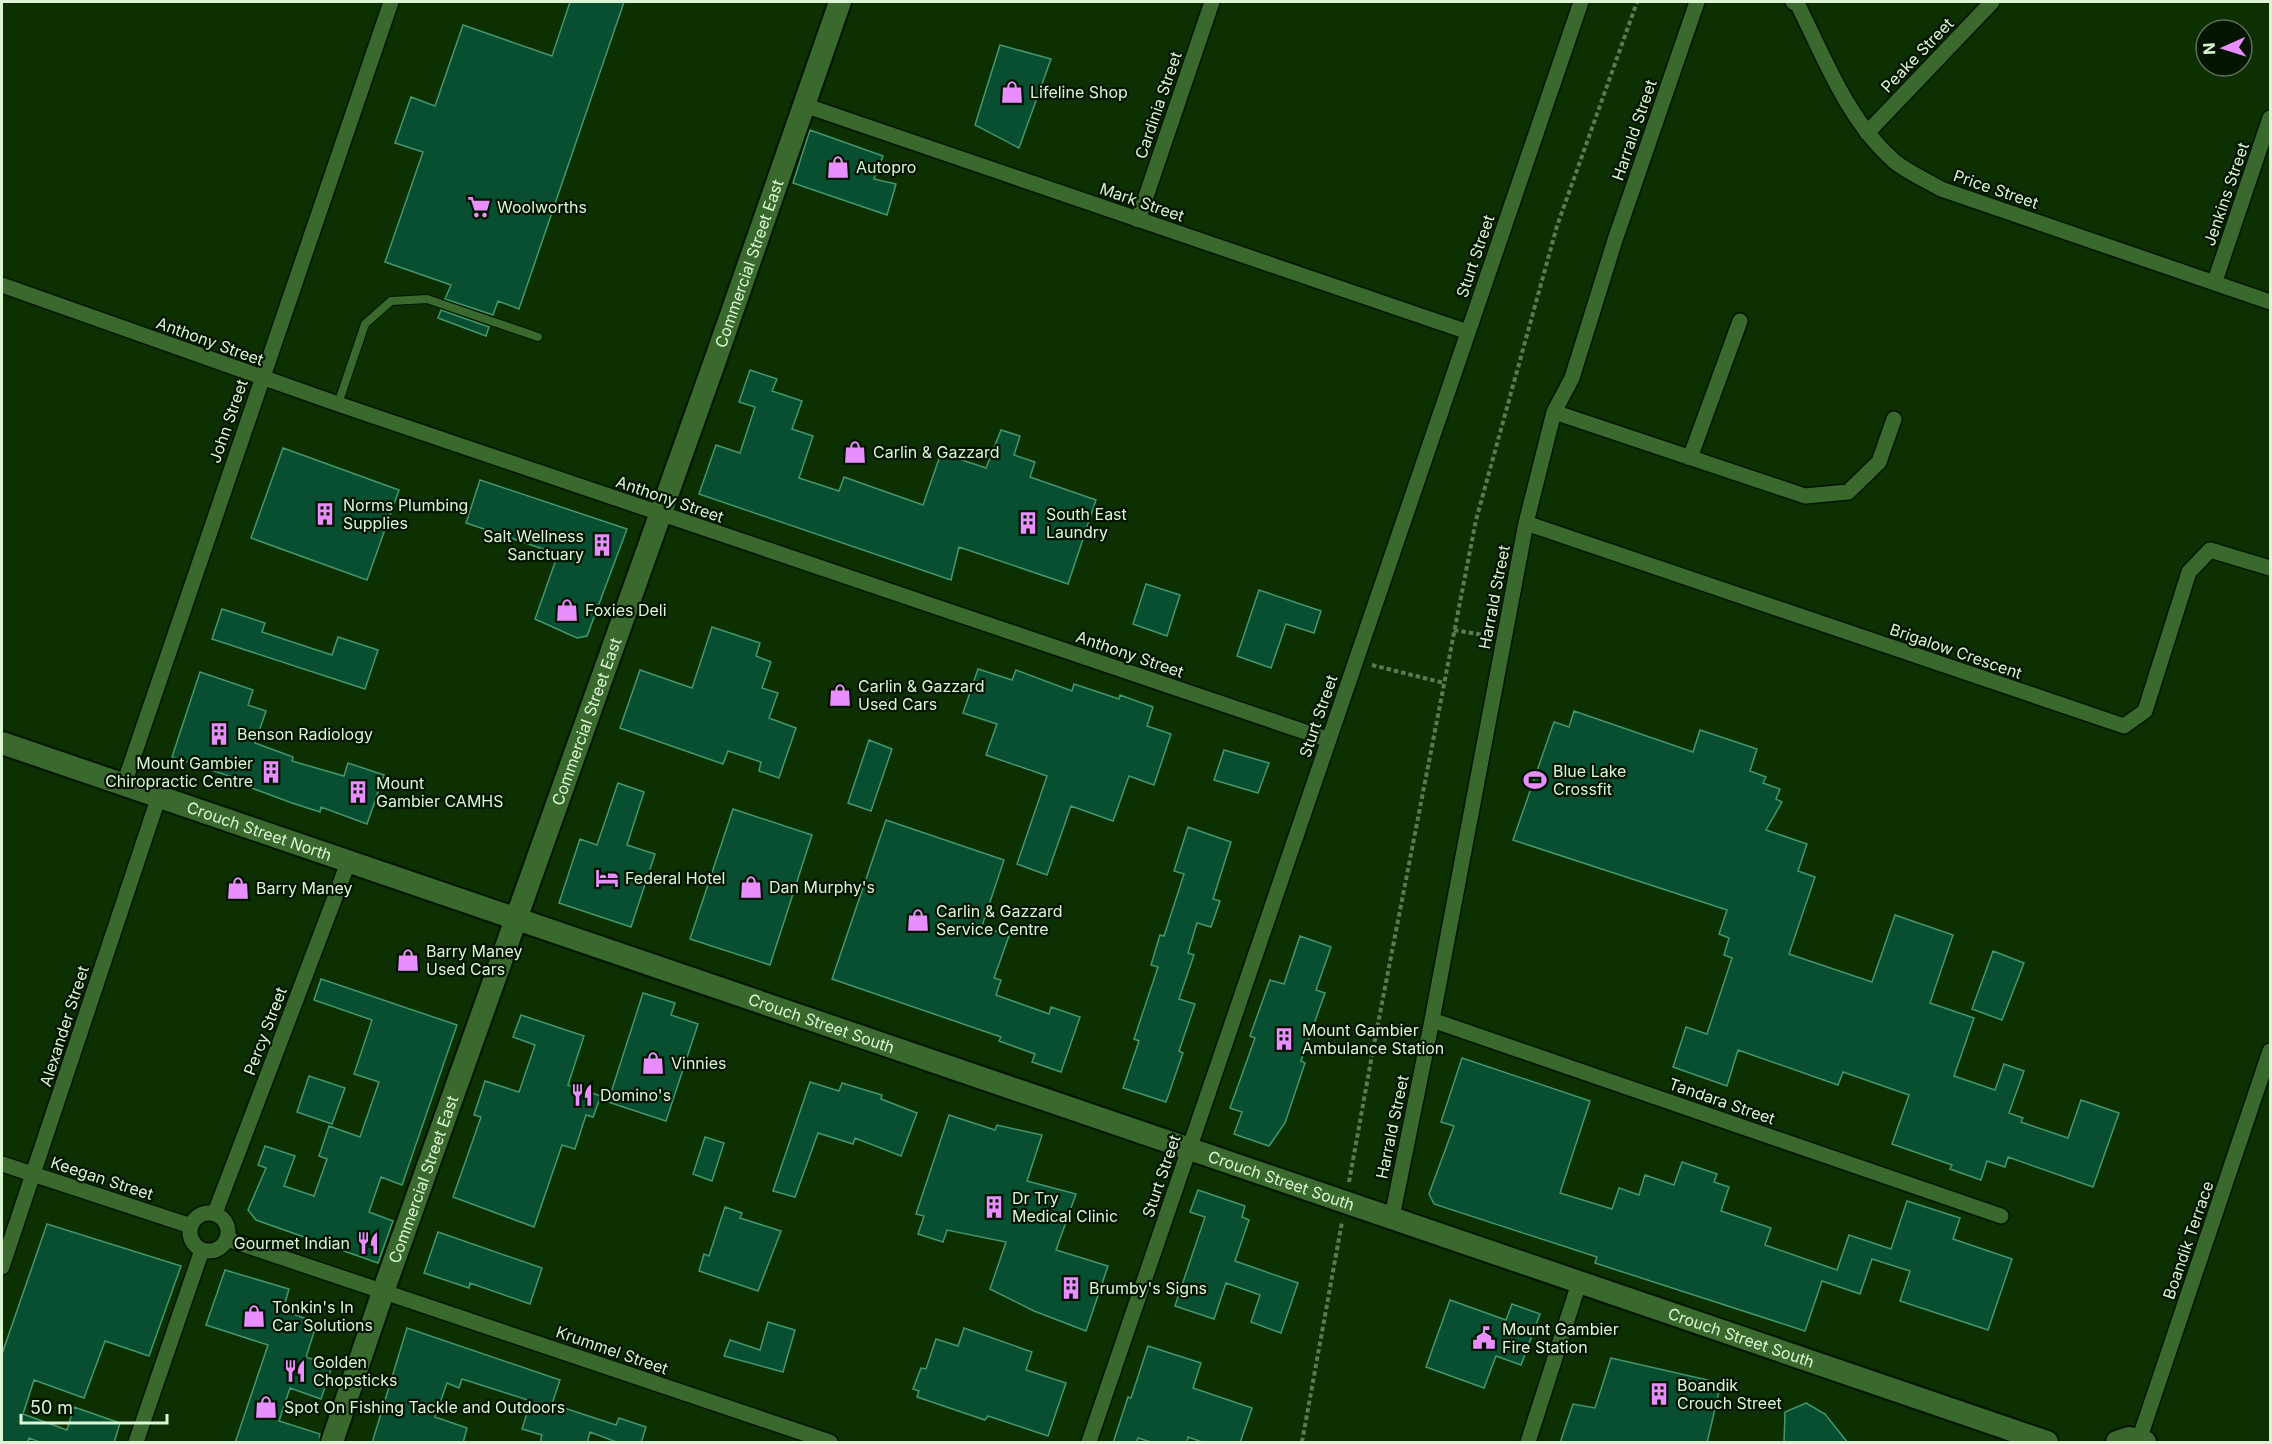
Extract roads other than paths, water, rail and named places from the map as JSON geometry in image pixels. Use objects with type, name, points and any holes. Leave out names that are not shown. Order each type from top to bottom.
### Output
[{"type":"street","name":"John Street","points":[[124,784],[391,2]]},
{"type":"street","name":"Commercial Street East","points":[[332,1443],[382,1292],[840,2]]},
{"type":"street","name":"Cardinia Street","points":[[1138,220],[1212,2]]},
{"type":"street","name":"Sturt Street","points":[[1089,1443],[1581,2]]},
{"type":"street","name":"Harrald Street","points":[[1392,1217],[1432,1020],[1526,523],[1554,412],[1572,378],[1615,240],[1697,2]]},
{"type":"street","name":"Price Street","points":[[1793,2],[1798,5],[1852,110],[1868,133],[1895,162],[1941,189],[2271,302]]},
{"type":"street","name":"Peake Street","points":[[1868,133],[1992,2]]},
{"type":"street","name":"Mark Street","points":[[804,105],[1468,332]]},
{"type":"street","name":"Jenkins Street","points":[[2215,282],[2271,118]]},
{"type":"street","name":"Anthony Street","points":[[2,285],[338,405],[1329,740]]},
{"type":"street","points":[[1690,458],[1740,321]]},
{"type":"street","points":[[1554,412],[1805,496],[1848,492],[1879,462],[1894,419]]},
{"type":"street","name":"Brigalow Crescent","points":[[1526,523],[2124,726],[2145,711],[2189,572],[2201,558],[2210,550],[2271,568]]},
{"type":"street","name":"Crouch Street North","points":[[2,743],[515,919]]},
{"type":"street","name":"Alexander Street","points":[[2,1267],[159,796]]},
{"type":"street","name":"Percy Street","points":[[215,1213],[348,862]]},
{"type":"street","name":"Crouch Street South","points":[[515,919],[1392,1217],[2047,1443]]},
{"type":"street","name":"Tandara Street","points":[[1432,1020],[2001,1216]]},
{"type":"street","name":"Boandik Terrace","points":[[2133,1442],[2271,1051]]},
{"type":"street","name":"Keegan Street","points":[[2,1164],[191,1226]]},
{"type":"street","points":[[215,1213],[225,1221],[227,1239],[219,1248],[202,1250],[193,1242],[191,1226],[201,1214],[215,1213]]},
{"type":"street","points":[[227,1239],[382,1292]]},
{"type":"street","points":[[136,1443],[202,1250]]},
{"type":"street","points":[[1528,1443],[1579,1283]]},
{"type":"street","name":"Krummel Street","points":[[382,1292],[830,1443]]},
{"type":"lane","points":[[338,405],[365,324],[391,301],[427,300],[538,337]]},
{"type":"place","name":"Lifeline Shop","points":[[1012,92]]},
{"type":"place","name":"Autopro","points":[[838,167]]},
{"type":"place","name":"Woolworths","points":[[479,207]]},
{"type":"place","name":"Carlin & Gazzard","points":[[855,452]]},
{"type":"place","name":"Norms Plumbing Supplies","points":[[325,514]]},
{"type":"place","name":"South East Laundry","points":[[1028,523]]},
{"type":"place","name":"Salt Wellness Sanctuary","points":[[602,545]]},
{"type":"place","name":"Foxies Deli","points":[[567,610]]},
{"type":"place","name":"Carlin & Gazzard Used Cars","points":[[840,695]]},
{"type":"place","name":"Benson Radiology","points":[[219,734]]},
{"type":"place","name":"Mount Gambier Chiropractic Centre","points":[[271,772]]},
{"type":"place","name":"Blue Lake Crossfit","points":[[1535,780]]},
{"type":"place","name":"Mount Gambier CAMHS","points":[[358,792]]},
{"type":"place","name":"Federal Hotel","points":[[607,878]]},
{"type":"place","name":"Dan Murphy's","points":[[751,887]]},
{"type":"place","name":"Barry Maney","points":[[238,888]]},
{"type":"place","name":"Carlin & Gazzard Service Centre","points":[[918,920]]},
{"type":"place","name":"Barry Maney Used Cars","points":[[408,960]]},
{"type":"place","name":"Mount Gambier Ambulance Station","points":[[1284,1039]]},
{"type":"place","name":"Vinnies","points":[[653,1063]]},
{"type":"place","name":"Domino's","points":[[582,1095]]},
{"type":"place","name":"Dr Try Medical Clinic","points":[[994,1207]]},
{"type":"place","name":"Gourmet Indian","points":[[368,1243]]},
{"type":"place","name":"Brumby's Signs","points":[[1071,1288]]},
{"type":"place","name":"Tonkin's In Car Solutions","points":[[254,1316]]},
{"type":"place","name":"Mount Gambier Fire Station","points":[[1484,1338]]},
{"type":"place","name":"Golden Chopsticks","points":[[295,1371]]},
{"type":"place","name":"Boandik Crouch Street","points":[[1659,1394]]},
{"type":"place","name":"Spot On Fishing Tackle and Outdoors","points":[[266,1407]]}]
